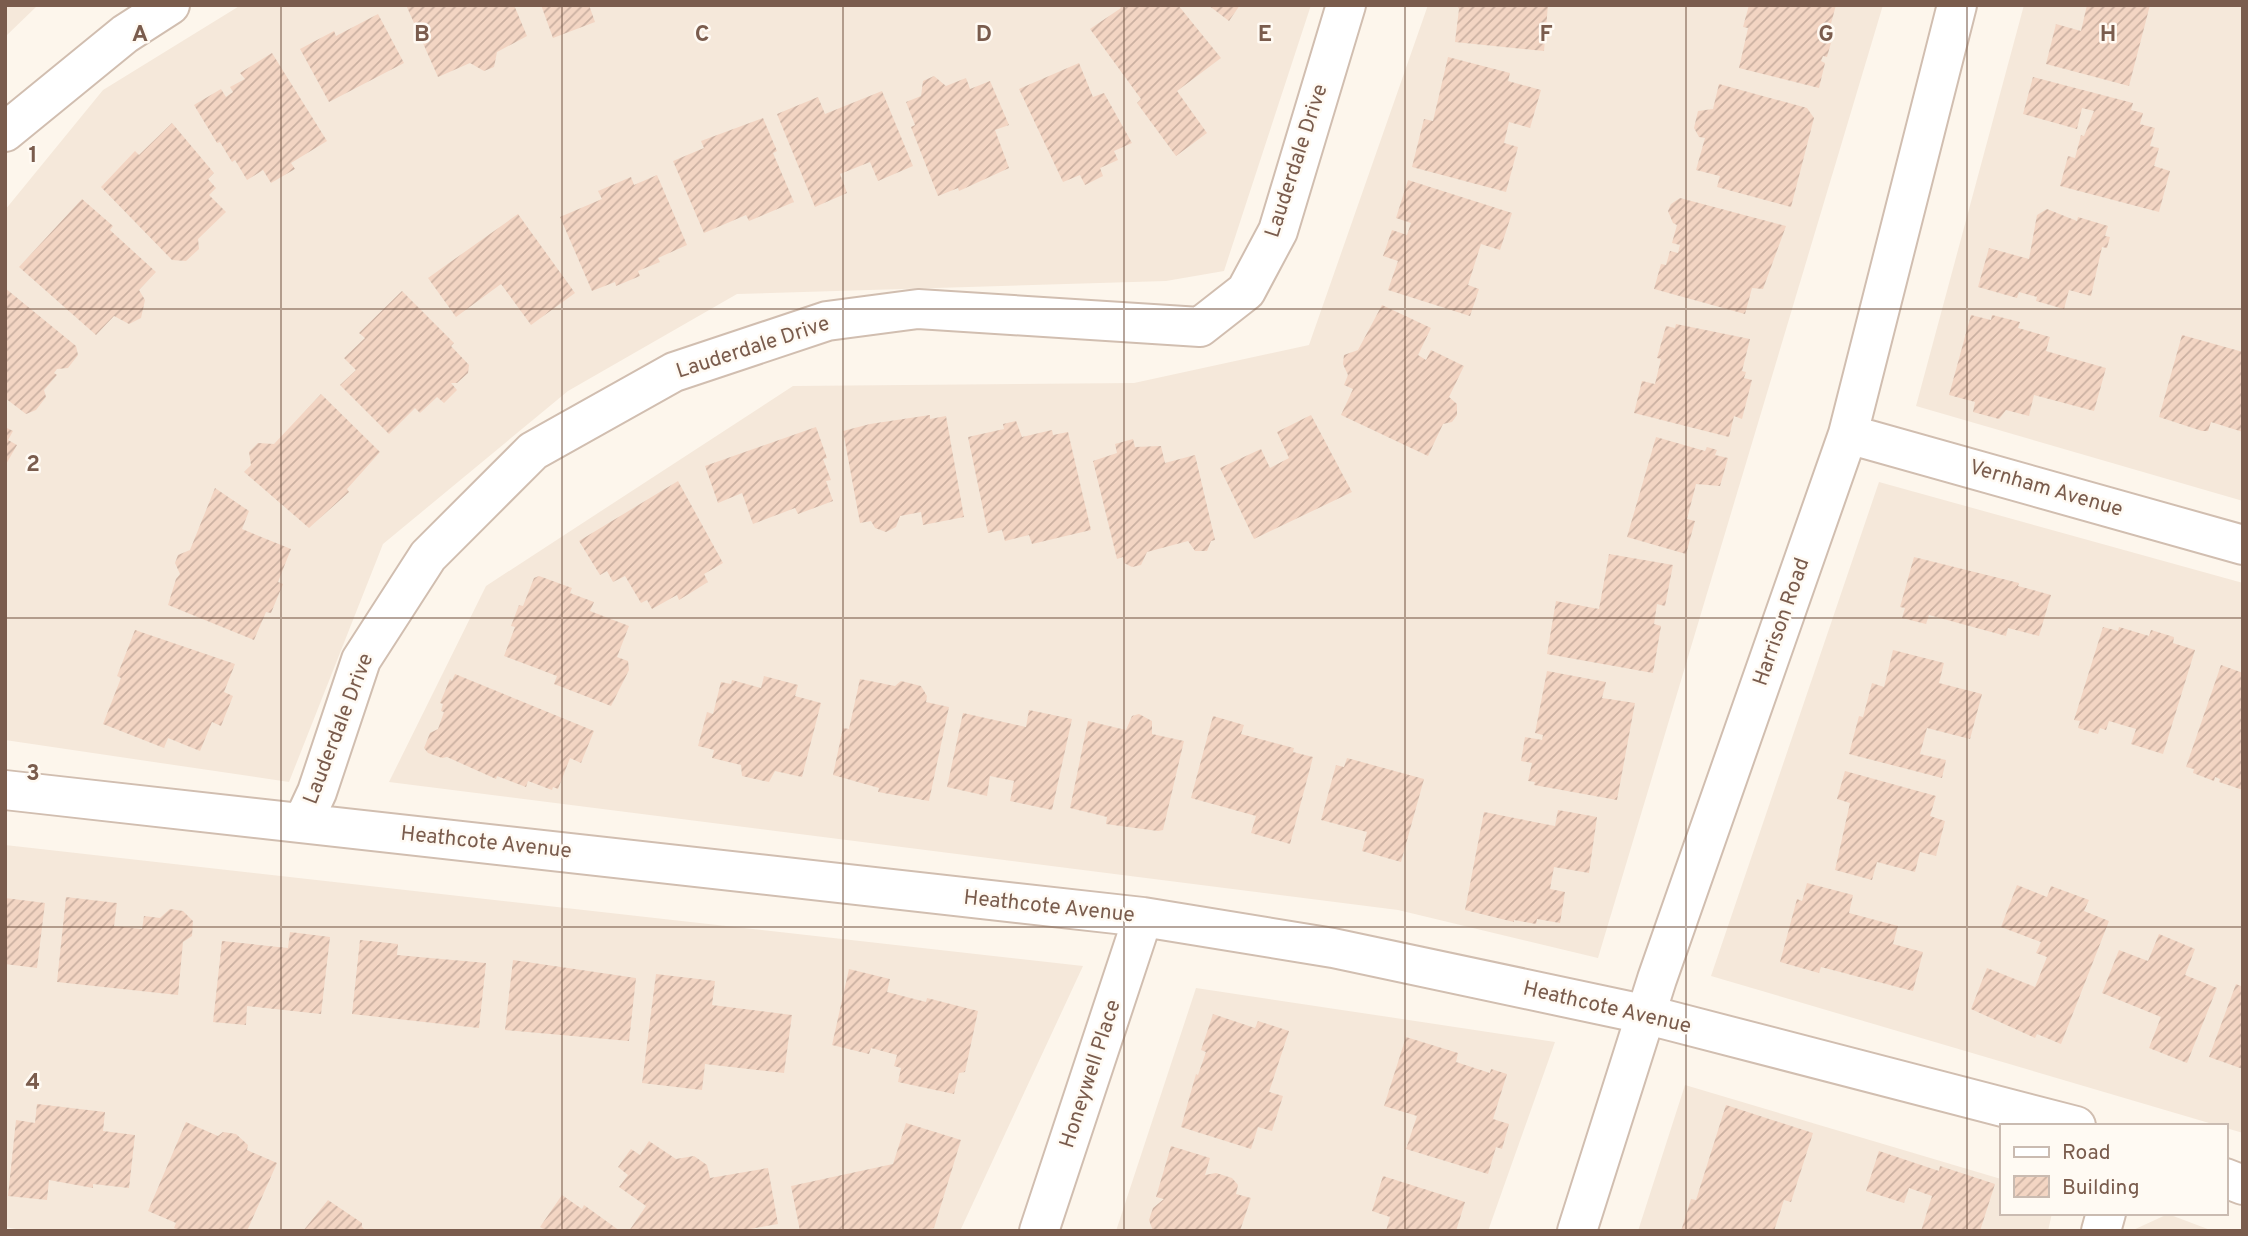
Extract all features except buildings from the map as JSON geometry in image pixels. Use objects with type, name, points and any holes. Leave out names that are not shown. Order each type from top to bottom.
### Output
[{"type":"street","points":[[5,132],[125,34],[170,5]]},
{"type":"street","name":"Lauderdale Drive","points":[[303,822],[317,792],[361,660],[428,556],[533,452],[674,372],[827,321],[918,309],[1200,327],[1246,291],[1278,231],[1346,5]]},
{"type":"street","name":"Harrison Road","points":[[1577,1231],[1648,1015],[1657,979],[1848,434],[1957,5]]},
{"type":"street","name":"Vernham Avenue","points":[[1848,434],[2243,545]]},
{"type":"street","name":"Heathcote Avenue","points":[[5,790],[1143,917],[1333,948],[1648,1015],[2068,1124]]},
{"type":"street","name":"Honeywell Place","points":[[1039,1231],[1143,917]]},
{"type":"shaded area","points":[[5,5],[38,5],[5,37]]},
{"type":"shaded area","points":[[241,5],[1311,5],[1224,271],[1166,281],[737,294],[568,391],[383,544],[289,782],[5,740],[5,210],[103,90]]},
{"type":"shaded area","points":[[1428,5],[1883,5],[1598,958],[1398,910],[389,782],[486,586],[793,386],[1134,383],[1309,345]]},
{"type":"shaded area","points":[[2024,5],[2243,5],[2243,501],[1916,406]]},
{"type":"shaded area","points":[[1879,482],[2243,583],[2243,1133],[2227,1128],[2227,1124],[2213,1124],[1711,976]]},
{"type":"shaded area","points":[[5,845],[1083,966],[960,1231],[27,1231],[5,1227]]},
{"type":"shaded area","points":[[1196,988],[1555,1042],[1488,1231],[1116,1231]]},
{"type":"shaded area","points":[[1685,1085],[2000,1179],[2000,1215],[2052,1215],[2048,1231],[1638,1231]]},
{"type":"shaded area","points":[[2171,1215],[2213,1231],[2131,1231]]}]
